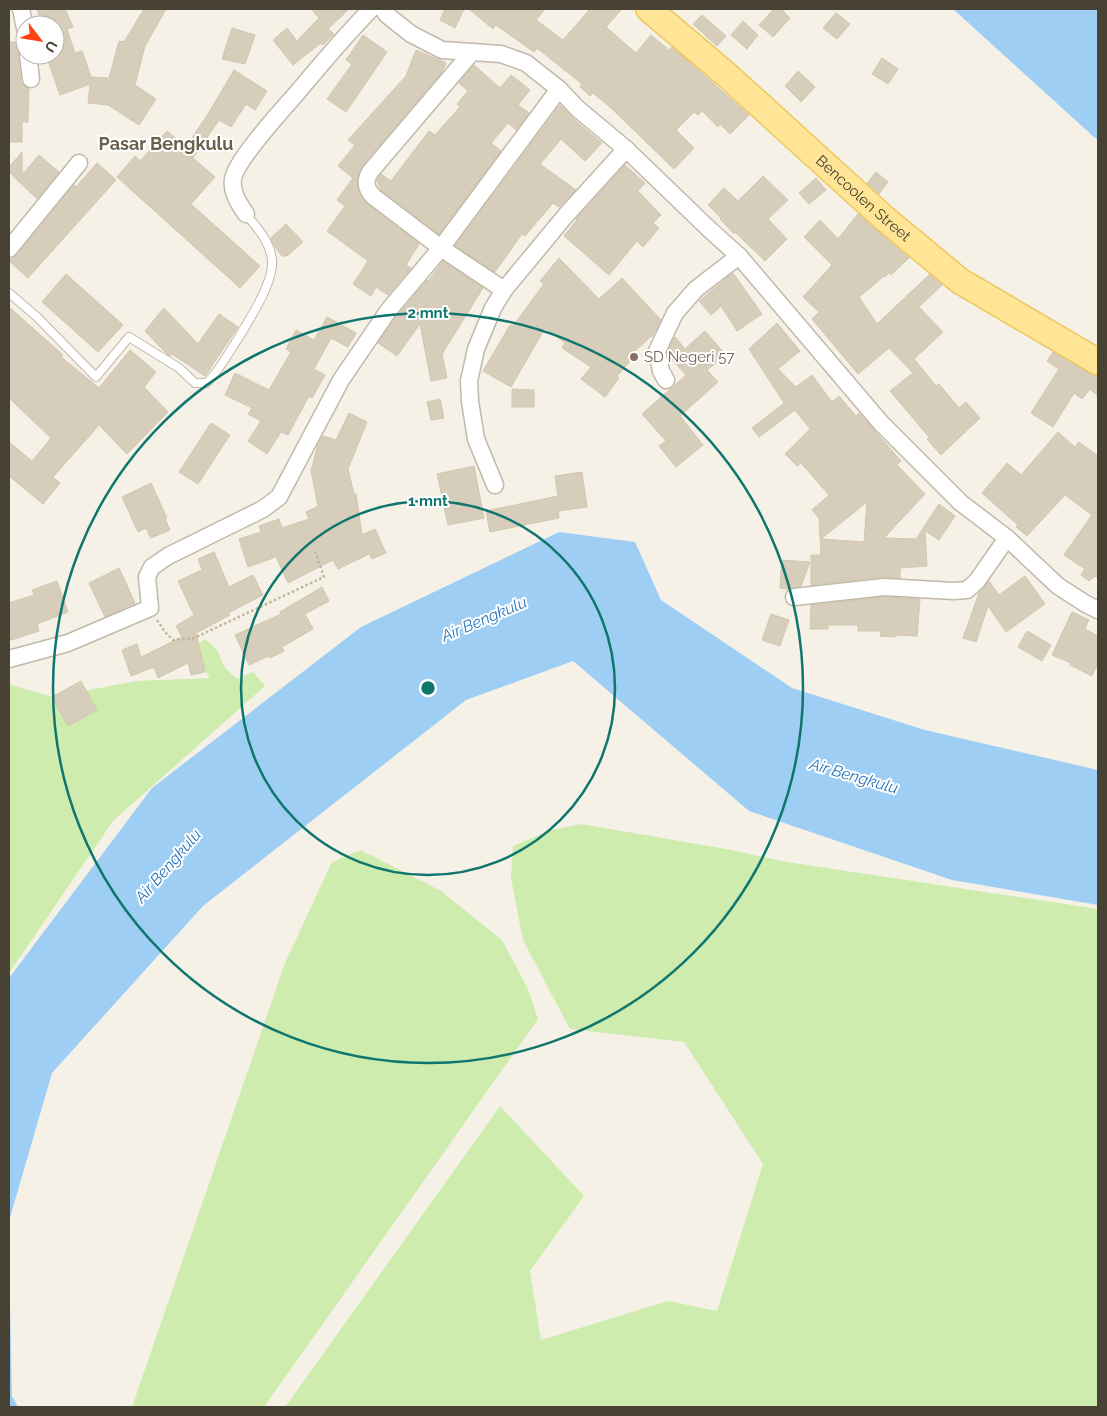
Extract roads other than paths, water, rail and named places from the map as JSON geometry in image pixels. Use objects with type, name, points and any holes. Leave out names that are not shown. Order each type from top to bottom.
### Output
[{"type":"main road","name":"Bencoolen Street","points":[[649,9],[729,77],[884,218],[960,281],[1098,362]]},
{"type":"street","points":[[246,214],[235,195],[233,186],[235,173],[242,160],[264,131],[370,9]]},
{"type":"street","points":[[383,9],[387,15],[411,34],[442,50],[501,54],[526,63],[559,89],[578,109],[626,149],[709,230],[739,256],[881,423],[961,503],[1007,538],[1058,586],[1098,610]]},
{"type":"street","points":[[472,52],[370,172],[366,180],[366,187],[374,197],[440,248],[504,290]]},
{"type":"street","points":[[29,65],[31,78]]},
{"type":"street","points":[[9,659],[68,643],[150,608],[147,577],[152,567],[168,556],[262,509],[280,497],[341,380],[388,311],[440,248],[559,89]]},
{"type":"street","points":[[495,485],[476,439],[470,401],[469,381],[476,349],[493,308],[504,290],[566,214],[626,149]]},
{"type":"street","points":[[9,249],[79,163]]},
{"type":"street","points":[[666,380],[661,371],[657,351],[675,314],[696,289],[739,256]]},
{"type":"street","points":[[794,597],[884,587],[966,590],[977,581],[1007,538]]},
{"type":"lane","points":[[9,294],[37,317],[96,377],[129,337],[179,368],[195,383],[206,383],[218,370],[262,298],[271,273],[272,258],[269,247],[262,233],[246,214]]},
{"type":"water","points":[[953,9],[1098,9],[1098,140],[1094,137]]},
{"type":"water","name":"Air Bengkulu","points":[[559,532],[635,542],[661,600],[792,688],[925,730],[1098,770],[1098,905],[952,880],[749,811],[573,661],[466,700],[203,906],[52,1073],[9,1221],[9,978],[152,788],[361,627]]},
{"type":"water","points":[[9,1256],[12,1396],[18,1407],[9,1407]]},
{"type":"place","name":"SD Negeri 57","points":[[634,357]]},
{"type":"district","name":"Pasar Bengkulu","points":[[166,143]]}]
